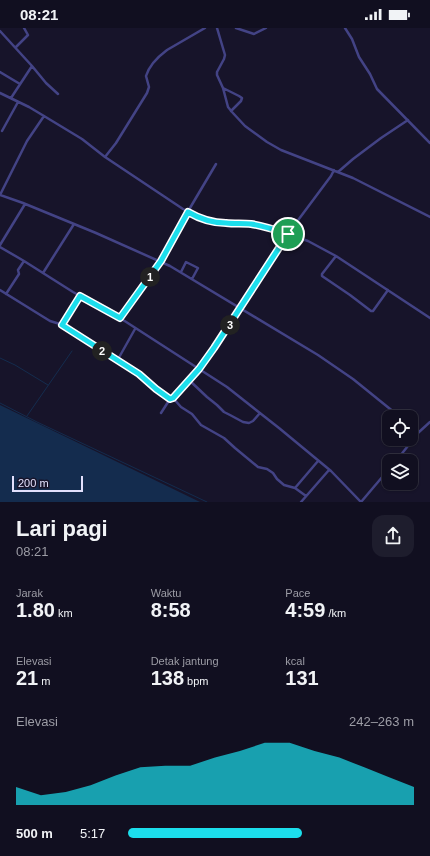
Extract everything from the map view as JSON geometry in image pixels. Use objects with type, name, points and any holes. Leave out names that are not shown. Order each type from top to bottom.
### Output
[{"type":"street","points":[[16,47],[28,35],[24,28]]},
{"type":"street","points":[[105,157],[147,93],[149,87],[146,74],[150,68],[163,52],[205,28]]},
{"type":"street","points":[[217,28],[225,55],[225,58],[217,73],[227,104],[231,111],[243,124],[273,146],[281,150],[353,178],[430,217]]},
{"type":"street","points":[[236,28],[254,34],[266,28]]},
{"type":"street","points":[[345,28],[376,87],[430,143]]},
{"type":"street","points":[[0,31],[16,47],[48,85],[58,94]]},
{"type":"street","points":[[11,98],[32,66]]},
{"type":"street","points":[[0,72],[20,84]]},
{"type":"street","points":[[223,88],[242,98],[231,111]]},
{"type":"street","points":[[0,93],[44,116],[82,139],[105,157],[188,212],[211,222],[254,224],[308,240],[336,256],[430,318]]},
{"type":"street","points":[[2,131],[18,102]]},
{"type":"street","points":[[44,116],[27,142],[0,195],[124,244],[161,261],[303,346],[340,370],[392,410]]},
{"type":"street","points":[[338,172],[381,138],[408,120]]},
{"type":"street","points":[[120,318],[161,261],[216,164]]},
{"type":"street","points":[[161,413],[172,398],[199,369],[214,348],[288,234],[334,170]]},
{"type":"street","points":[[25,204],[0,246],[80,296],[120,318],[232,391],[329,470],[361,502],[382,477]]},
{"type":"street","points":[[43,273],[74,224]]},
{"type":"street","points":[[336,256],[322,275],[371,311],[373,311],[388,290]]},
{"type":"street","points":[[6,294],[19,274],[18,270],[24,261]]},
{"type":"street","points":[[180,272],[186,262],[198,268],[192,279]]},
{"type":"street","points":[[0,290],[50,321],[59,323],[142,376],[156,389],[172,398],[181,407],[192,414],[202,426],[224,438],[258,467],[267,469],[284,485],[295,488],[306,496]]},
{"type":"street","points":[[62,325],[80,296]]},
{"type":"street","points":[[117,361],[135,329]]},
{"type":"street","points":[[189,380],[230,416],[249,423],[253,421],[260,413]]},
{"type":"street","points":[[402,454],[419,432],[430,422]]},
{"type":"street","points":[[295,488],[318,461]]},
{"type":"street","points":[[301,502],[329,470]]},
{"type":"water","points":[[0,405],[200,502],[0,502]]},
{"type":"waterway","points":[[27,416],[72,351]]},
{"type":"waterway","points":[[0,358],[15,365],[48,385]]},
{"type":"waterway","points":[[0,403],[207,502]]},
{"type":"route","points":[[188,212],[211,222],[254,224],[288,234],[214,348],[199,369],[173,398],[170,399],[156,389],[145,378],[62,325],[80,296],[120,318],[161,261],[188,212]]}]
